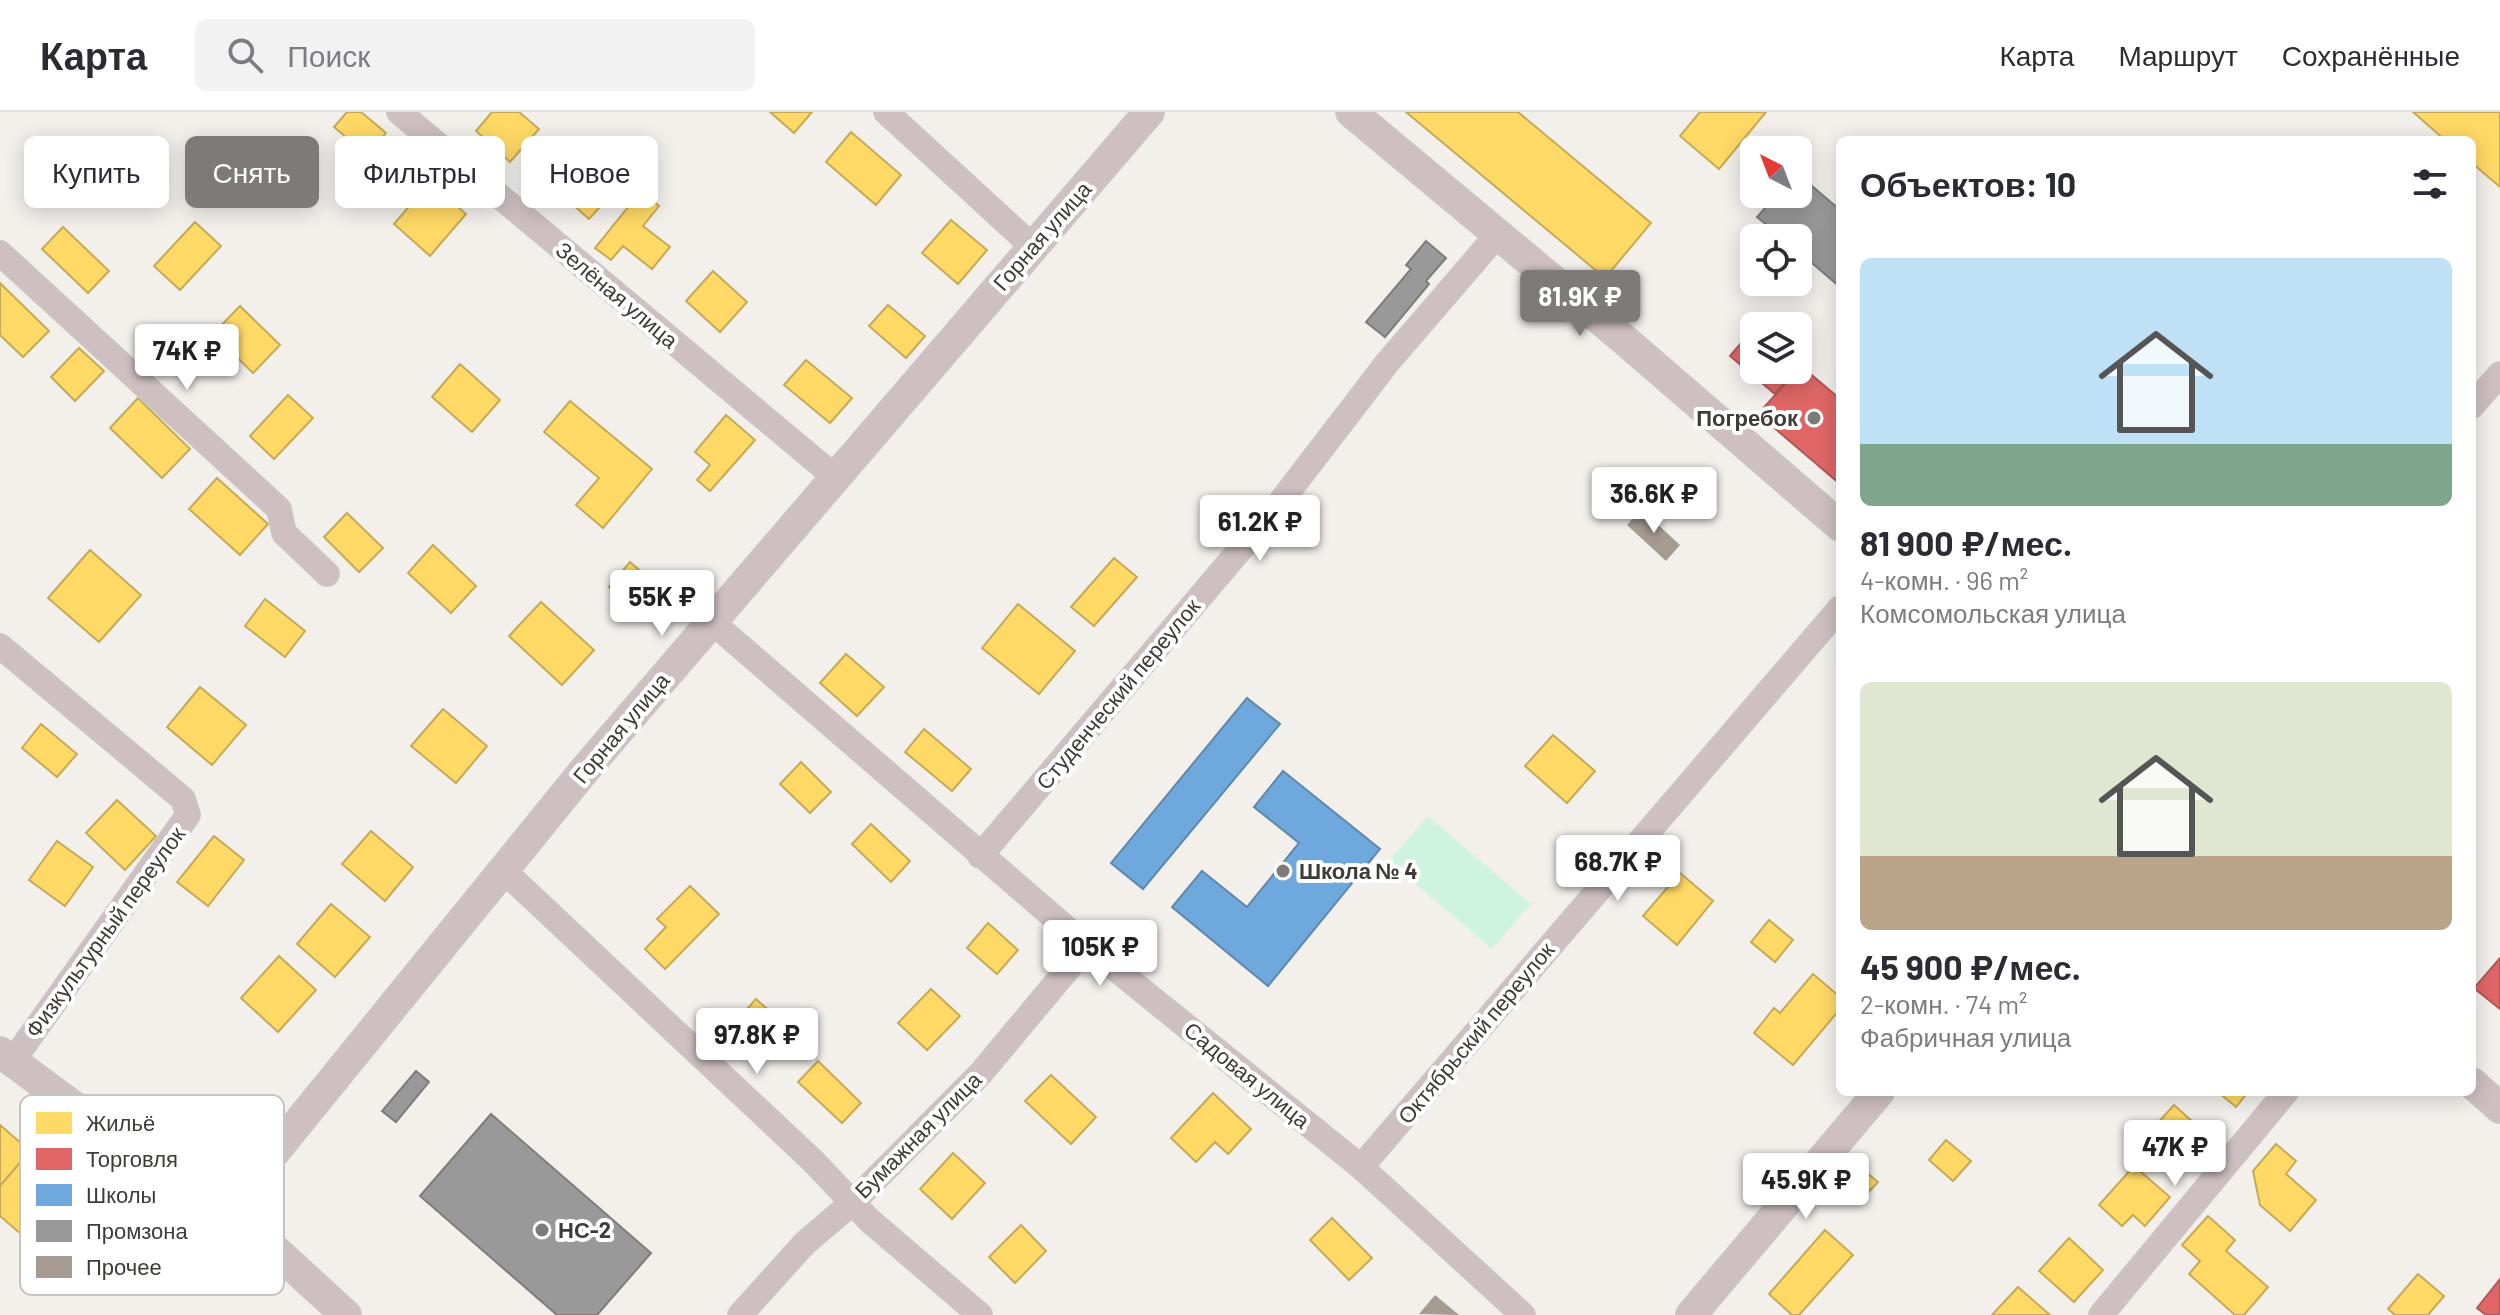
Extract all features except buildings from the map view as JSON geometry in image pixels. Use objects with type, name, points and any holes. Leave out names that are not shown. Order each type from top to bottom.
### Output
[{"type":"street","name":"Зелёная улица","points":[[399,112],[835,477]]},
{"type":"street","points":[[886,112],[1032,246]]},
{"type":"street","name":"Горная улица","points":[[284,1140],[503,870],[1149,112]]},
{"type":"street","points":[[1351,112],[1621,337],[1836,523]]},
{"type":"street","name":"Студенческий переулок","points":[[980,856],[1279,504],[1387,363],[1498,234]]},
{"type":"street","points":[[0,253],[279,509],[284,533],[327,574]]},
{"type":"street","points":[[2476,401],[2500,374]]},
{"type":"street","name":"Октябрьский переулок","points":[[1361,1167],[1836,613]]},
{"type":"street","name":"Садовая улица","points":[[712,622],[1087,946],[1361,1167],[1523,1315]]},
{"type":"street","name":"Физкультурный переулок","points":[[0,646],[183,799],[188,815],[6,1057]]},
{"type":"street","points":[[503,870],[813,1161],[869,1220],[980,1315]]},
{"type":"street","name":"Бумажная улица","points":[[740,1315],[805,1243],[852,1203],[981,1073],[1087,946]]},
{"type":"street","points":[[6,1057],[58,1095]]},
{"type":"street","points":[[2476,1087],[2500,1108]]},
{"type":"street","points":[[1691,1315],[1876,1096]]},
{"type":"street","points":[[2101,1315],[2283,1096]]},
{"type":"street","points":[[284,1258],[346,1315]]},
{"type":"green space","points":[[1428,816],[1531,904],[1492,949],[1389,861]]},
{"type":"place","name":"Погребок","points":[[1814,418]]},
{"type":"place","name":"Школа № 4","points":[[1283,871]]},
{"type":"place","name":"НС-2","points":[[542,1230]]}]
